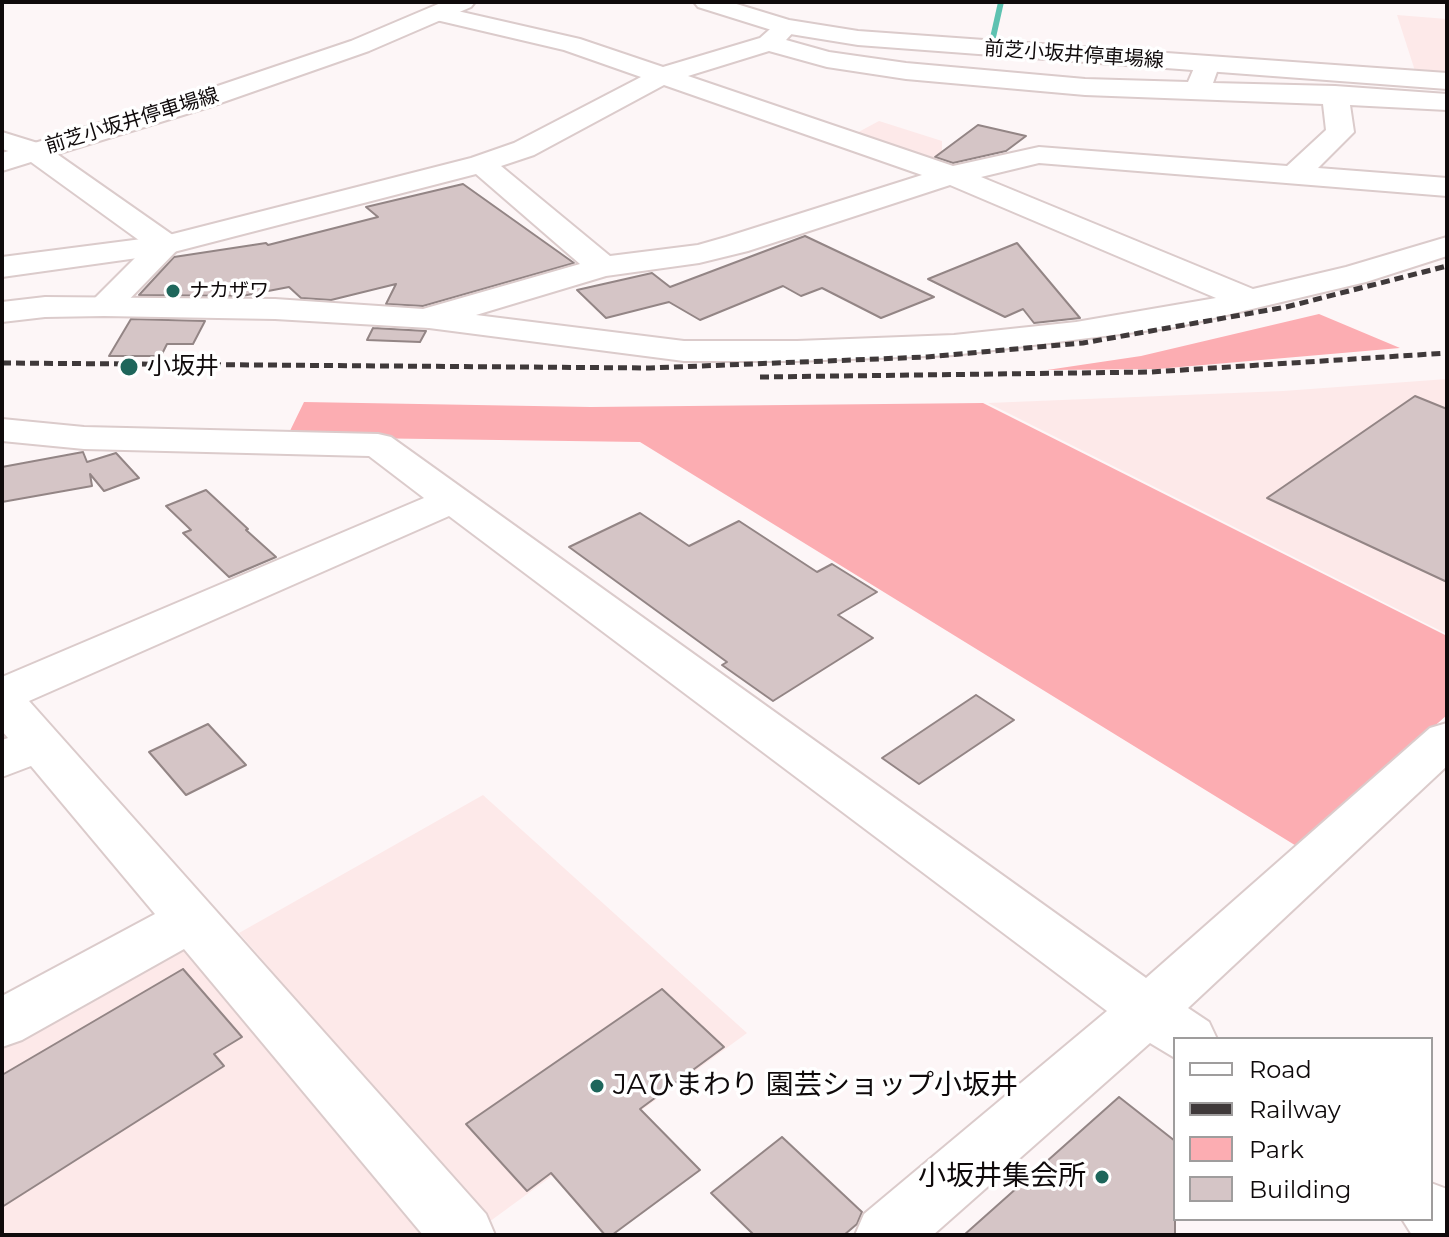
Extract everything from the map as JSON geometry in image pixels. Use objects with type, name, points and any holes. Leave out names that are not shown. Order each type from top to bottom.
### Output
[{"type":"street","points":[[706,2],[827,59],[906,71],[1085,87],[1202,78],[1447,81]]},
{"type":"street","points":[[451,8],[571,44],[951,175],[1253,301]]},
{"type":"street","name":"前芝小坂井停車場線","points":[[34,151],[244,86],[360,46],[451,8]]},
{"type":"street","points":[[2,267],[166,245],[481,164],[524,149],[661,76],[778,35]]},
{"type":"street","points":[[1202,78],[1335,94],[1447,102]]},
{"type":"street","points":[[1295,174],[1340,132],[1335,94]]},
{"type":"street","points":[[2,140],[34,151]]},
{"type":"street","points":[[2,162],[34,151]]},
{"type":"street","name":"前芝小坂井停車場線","points":[[34,151],[166,245]]},
{"type":"street","points":[[424,319],[603,267],[725,247],[951,175],[1039,155],[1447,187]]},
{"type":"street","points":[[481,164],[603,267]]},
{"type":"street","points":[[104,306],[166,245]]},
{"type":"street","points":[[2,312],[45,307],[104,306],[275,309],[424,319],[684,351],[797,351],[954,345],[1076,332],[1253,301],[1355,275],[1447,246]]},
{"type":"street","points":[[2,430],[84,438],[378,445],[1168,1025]]},
{"type":"street","points":[[453,500],[2,698],[20,752],[191,919],[463,1235]]},
{"type":"street","points":[[887,1235],[1168,1025],[1447,739]]},
{"type":"street","points":[[2,1024],[191,919]]},
{"type":"shaded area","points":[[1397,15],[1447,19],[1447,77],[1416,74]]},
{"type":"shaded area","points":[[879,121],[942,141],[942,165],[851,136]]},
{"type":"shaded area","points":[[1447,379],[1447,634],[988,403],[1283,391]]},
{"type":"shaded area","points":[[483,795],[747,1033],[489,1222],[239,933]]},
{"type":"shaded area","points":[[169,948],[192,949],[434,1235],[2,1235],[2,1044]]},
{"type":"green space","points":[[1319,314],[1400,348],[1157,369],[1047,370],[1141,356]]},
{"type":"green space","points":[[304,402],[591,407],[983,403],[1447,636],[1447,715],[1298,847],[640,442],[287,437]]},
{"type":"building","points":[[978,125],[1026,136],[1006,151],[953,163],[935,157]]},
{"type":"building","points":[[463,184],[574,263],[423,306],[386,304],[396,284],[331,300],[301,298],[289,287],[242,296],[139,295],[174,257],[268,245],[378,217],[366,207]]},
{"type":"building","points":[[805,236],[934,297],[881,318],[822,288],[801,296],[783,286],[700,320],[669,302],[606,318],[577,290],[652,273],[670,287]]},
{"type":"building","points":[[1017,243],[1080,318],[1034,323],[1023,309],[1005,317],[928,279]]},
{"type":"building","points":[[131,319],[205,321],[193,344],[167,344],[161,356],[109,356]]},
{"type":"building","points":[[373,328],[426,331],[420,342],[367,340]]},
{"type":"building","points":[[1415,396],[1447,409],[1447,582],[1267,498]]},
{"type":"building","points":[[83,452],[87,462],[116,453],[139,478],[104,491],[90,474],[92,486],[2,502],[2,467]]},
{"type":"building","points":[[206,490],[276,557],[229,577],[183,533],[191,530],[166,506]]},
{"type":"building","points":[[640,513],[689,546],[739,521],[817,572],[832,564],[877,592],[838,615],[873,638],[773,701],[722,665],[727,662],[569,547]]},
{"type":"building","points":[[976,695],[1014,720],[919,784],[882,758]]},
{"type":"building","points":[[208,724],[246,765],[186,795],[149,752]]},
{"type":"building","points":[[183,969],[242,1037],[214,1054],[224,1066],[2,1207],[2,1075]]},
{"type":"building","name":"JAひまわり 園芸ショップ小坂井","points":[[662,989],[724,1047],[640,1109],[700,1170],[612,1235],[605,1235],[551,1173],[527,1191],[466,1124]]},
{"type":"building","name":"小坂井集会所","points":[[1119,1097],[1173,1139],[1175,1235],[964,1235]]},
{"type":"building","points":[[782,1137],[862,1212],[857,1224],[844,1235],[754,1235],[711,1193]]},
{"type":"waterway","points":[[992,42],[1001,2]]},
{"type":"railway","points":[[2,363],[650,368],[927,357],[1083,343],[1286,307],[1447,266]]},
{"type":"railway","points":[[760,377],[1151,372],[1447,353]]},
{"type":"place","name":"ナカザワ","points":[[173,291]]},
{"type":"place","name":"小坂井","points":[[129,367]]},
{"type":"place","name":"JAひまわり 園芸ショップ小坂井","points":[[597,1086]]},
{"type":"place","name":"小坂井集会所","points":[[1102,1177]]}]
